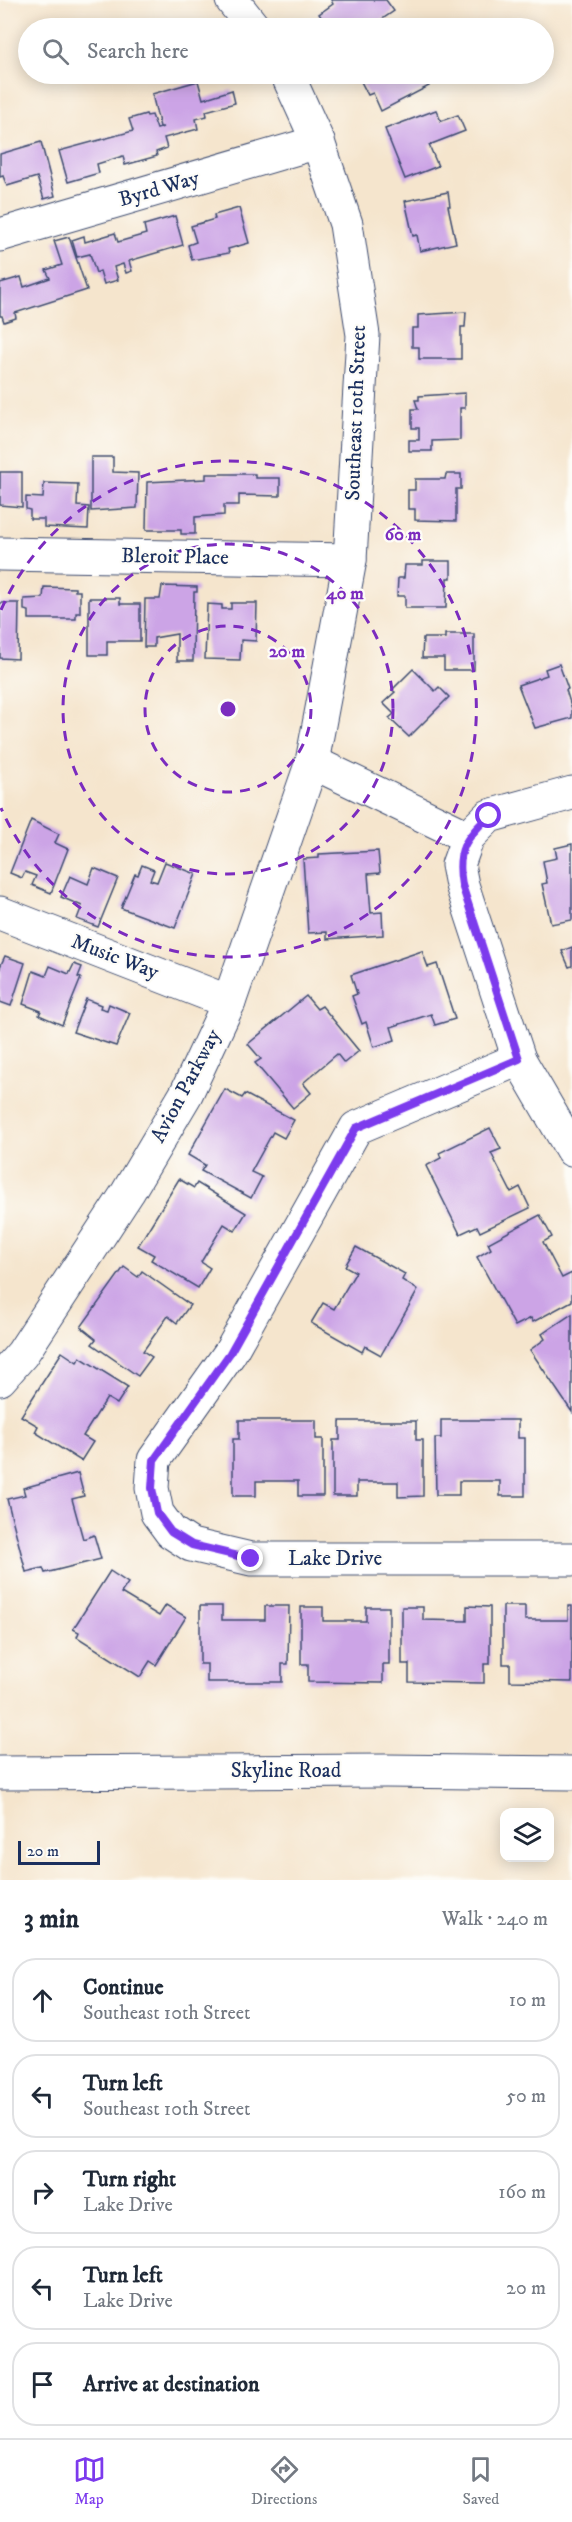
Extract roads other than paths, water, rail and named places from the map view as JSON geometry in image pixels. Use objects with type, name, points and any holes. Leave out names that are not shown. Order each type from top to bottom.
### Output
[{"type":"street","points":[[232,0],[246,18]]},
{"type":"street","name":"Southeast 10th Street","points":[[291,84],[318,142],[346,224],[363,335],[350,560],[312,762]]},
{"type":"street","name":"Byrd Way","points":[[0,235],[318,142]]},
{"type":"street","name":"Bleroit Place","points":[[0,554],[350,560]]},
{"type":"street","points":[[312,762],[468,837]]},
{"type":"street","name":"Avion Parkway","points":[[0,1379],[22,1354],[128,1192],[186,1094],[229,1002],[312,762]]},
{"type":"street","points":[[572,793],[489,816],[468,837],[458,865],[462,885],[519,1059],[572,1150]]},
{"type":"street","name":"Music Way","points":[[0,913],[229,1002]]},
{"type":"street","name":"Lake Drive","points":[[519,1059],[356,1128],[230,1353],[154,1460],[152,1488],[157,1513],[171,1532],[192,1545],[251,1559],[572,1559]]},
{"type":"street","name":"Skyline Road","points":[[0,1773],[386,1771],[572,1773]]}]
